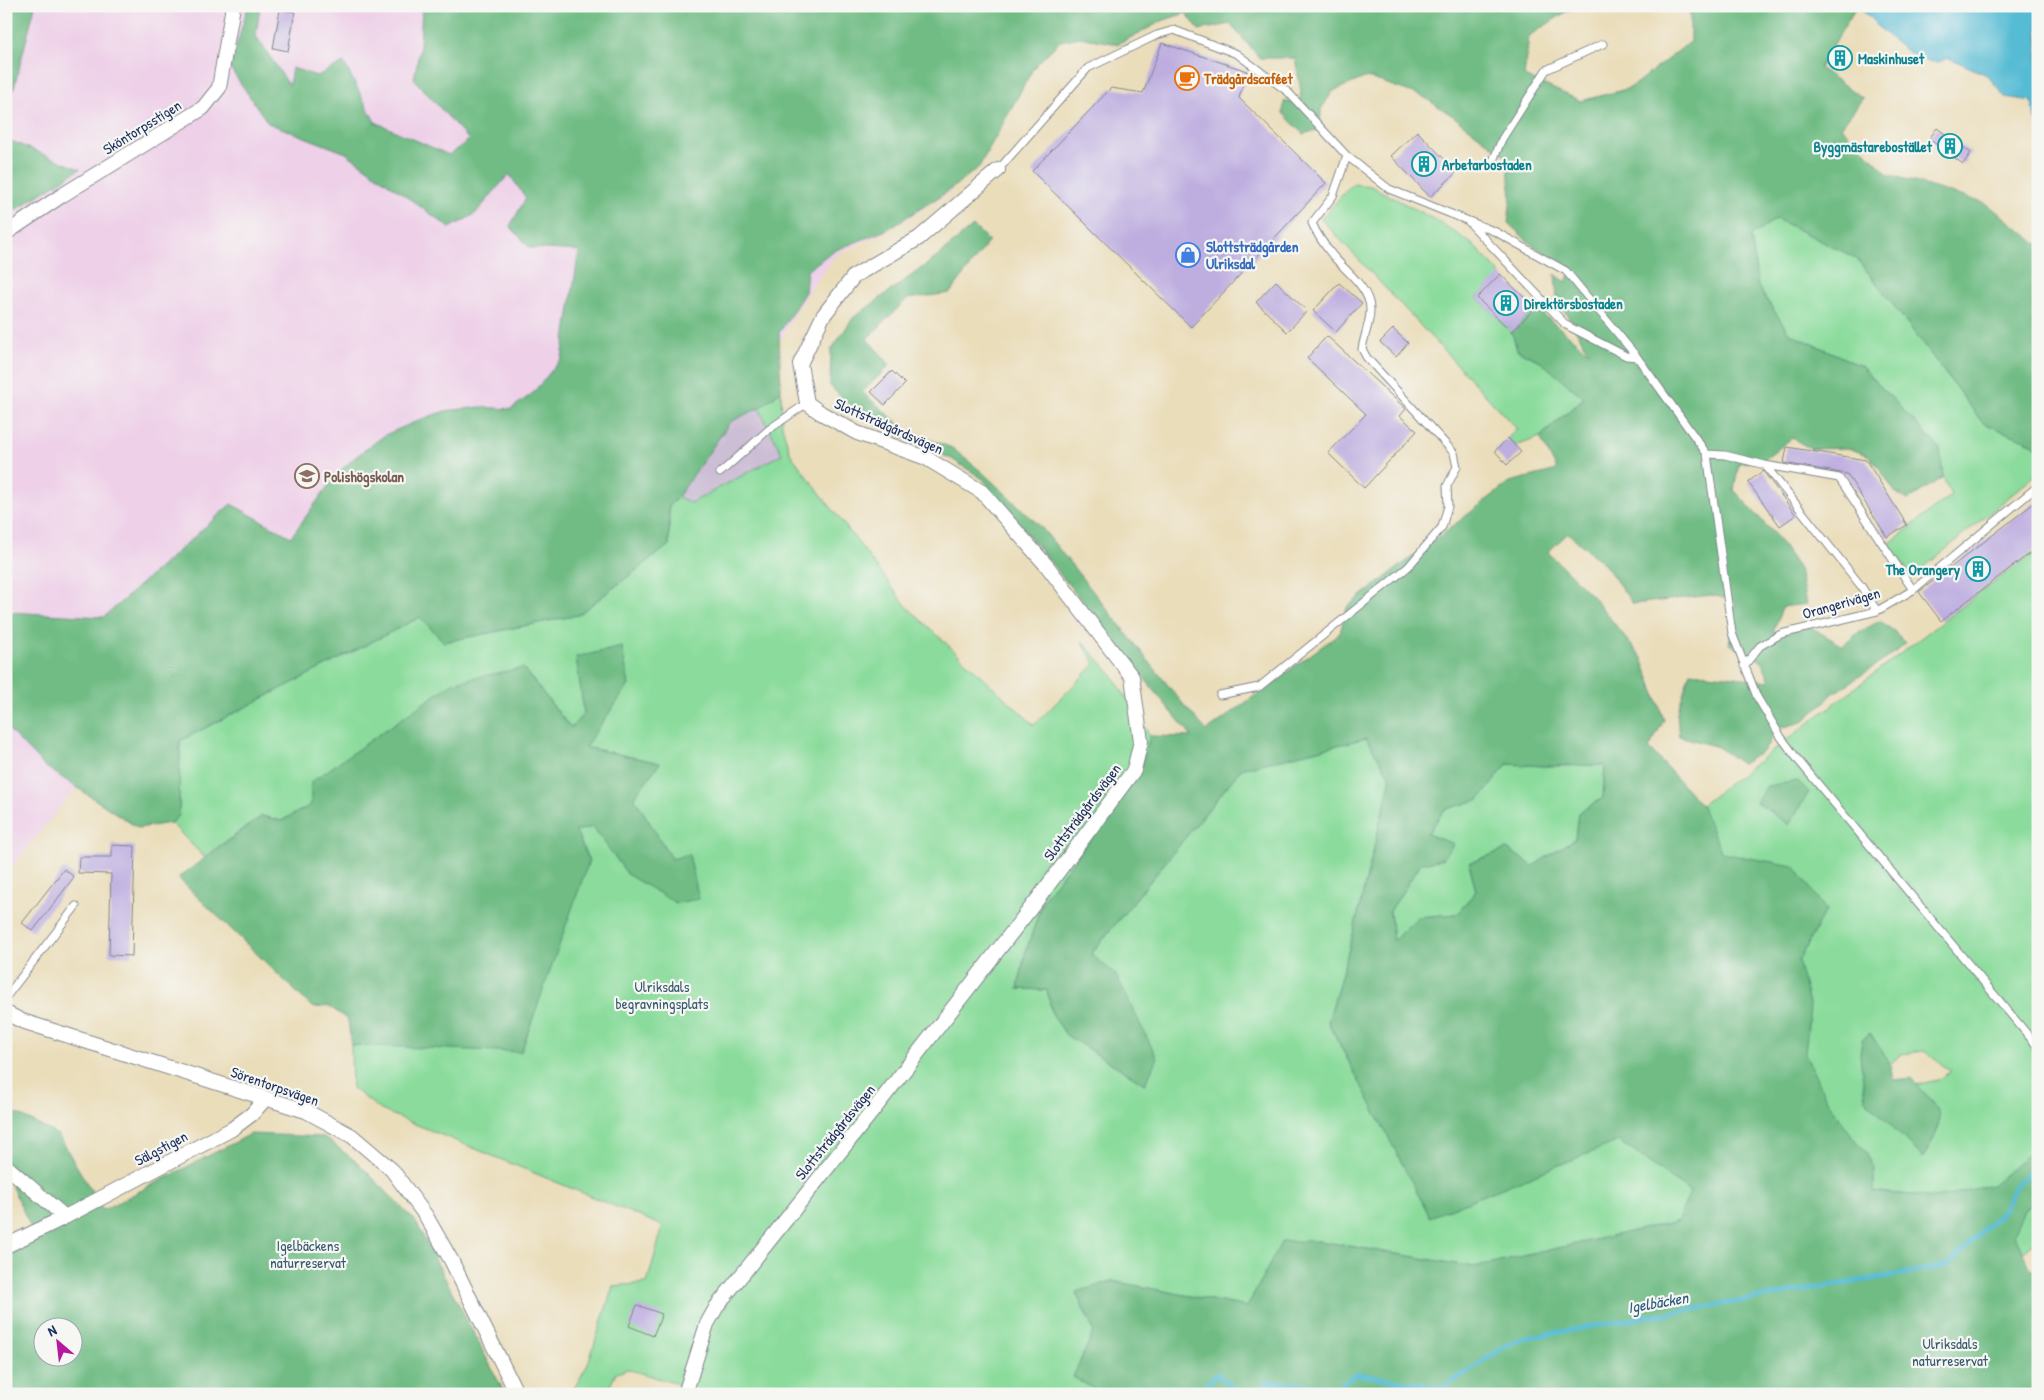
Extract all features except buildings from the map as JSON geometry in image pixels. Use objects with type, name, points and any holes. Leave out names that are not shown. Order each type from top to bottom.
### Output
[{"type":"street","name":"Sköntorpsstigen","points":[[6,233],[61,196],[203,108],[219,88],[234,6]]},
{"type":"street","points":[[807,403],[800,364],[823,316],[854,276],[919,238],[998,170]]},
{"type":"street","name":"Slottsträdgårdsvägen","points":[[686,1394],[707,1324],[717,1306],[1043,892],[1134,770],[1142,741],[1132,677],[1047,566],[982,492],[926,458],[857,433],[807,403]]},
{"type":"street","name":"Sörentorpsvägen","points":[[6,1013],[22,1021],[306,1111],[337,1127],[365,1147],[392,1170],[421,1208],[451,1260],[517,1394]]},
{"type":"street","name":"Sälgstigen","points":[[6,1246],[232,1129],[252,1114],[266,1099]]},
{"type":"street","points":[[6,1166],[65,1217]]},
{"type":"lane","points":[[998,170],[1088,68],[1157,35],[1174,30],[1237,54],[1288,92],[1347,156],[1388,189],[1496,232],[1566,271],[1637,357],[1707,454],[1732,633],[1757,698],[1798,760],[2038,1047]]},
{"type":"lane","points":[[1492,163],[1502,139],[1546,70],[1603,44]]},
{"type":"lane","points":[[1220,695],[1259,687],[1408,567],[1442,527],[1448,506],[1447,486],[1457,467],[1454,453],[1367,358],[1362,349],[1369,316],[1369,302],[1356,280],[1332,255],[1312,223],[1332,196],[1347,156]]},
{"type":"lane","points":[[1466,220],[1566,325],[1626,356],[1637,357]]},
{"type":"lane","points":[[720,473],[768,430],[807,403]]},
{"type":"lane","points":[[1707,454],[1726,455],[1765,465],[1839,478],[1913,590]]},
{"type":"lane","points":[[1765,465],[1861,586],[1876,611]]},
{"type":"lane","name":"Orangerivägen","points":[[1744,666],[1760,646],[1781,634],[1876,611],[1913,590],[2038,486]]},
{"type":"lane","points":[[6,997],[76,906]]},
{"type":"shaded area","name":"Polishögskolan","points":[[6,6],[969,6],[950,192],[885,232],[837,254],[808,292],[770,357],[346,651],[72,792],[6,874]]},
{"type":"shaded area","points":[[759,408],[782,454],[691,503],[678,497],[730,422]]},
{"type":"green space","points":[[6,6],[35,6],[8,111],[6,139]]},
{"type":"green space","name":"Ulriksdals naturreservat","points":[[248,6],[260,6],[256,36],[289,85],[292,68],[317,76],[344,63],[375,122],[449,155],[469,140],[414,79],[420,47],[422,6],[1575,6],[1529,36],[1524,76],[1581,101],[1630,88],[1690,42],[1690,6],[1857,6],[1819,68],[1863,98],[1841,127],[1888,174],[1987,204],[2038,244],[2038,449],[2032,443],[1983,423],[1856,258],[1776,219],[1751,236],[1758,287],[1789,333],[1861,366],[1940,449],[1943,477],[1908,500],[1895,492],[1868,455],[1848,448],[1811,449],[1792,438],[1764,460],[1739,463],[1734,490],[1776,536],[1799,569],[1806,604],[1782,607],[1773,633],[1807,625],[1843,646],[1859,632],[1880,621],[1906,643],[1889,657],[1834,693],[1802,722],[1776,729],[1765,750],[1742,764],[1718,747],[1679,736],[1677,713],[1690,672],[1770,681],[1762,661],[1729,644],[1735,601],[1712,595],[1633,604],[1605,565],[1568,533],[1548,552],[1592,596],[1642,658],[1664,720],[1649,748],[1701,805],[1722,853],[1794,866],[1826,910],[1798,961],[1810,1007],[1805,1053],[1826,1098],[1844,1125],[1866,1152],[1874,1168],[1874,1192],[1940,1197],[1992,1185],[2038,1146],[2038,1201],[2024,1210],[2013,1234],[2031,1269],[2038,1270],[2038,1394],[1095,1394],[1098,1391],[1073,1377],[1094,1331],[1076,1292],[1112,1281],[1247,1307],[1282,1241],[1319,1241],[1474,1267],[1678,1221],[1690,1192],[1619,1141],[1430,1217],[1328,1022],[1352,938],[1391,778],[1366,738],[1241,769],[1091,954],[1116,975],[1157,1058],[1145,1084],[1066,1035],[1052,1013],[1047,990],[1018,989],[1025,954],[1044,898],[1116,807],[1142,766],[1150,736],[1192,737],[983,479],[952,459],[888,431],[856,412],[830,386],[831,350],[853,318],[937,257],[973,226],[989,241],[950,293],[907,299],[867,339],[890,365],[862,392],[907,431],[952,448],[982,472],[1042,528],[1183,704],[1207,731],[1340,633],[1347,607],[1510,482],[1557,470],[1540,437],[1584,398],[1540,361],[1517,350],[1512,332],[1535,308],[1589,352],[1557,298],[1555,274],[1566,282],[1571,270],[1531,244],[1508,223],[1511,196],[1507,157],[1453,116],[1422,96],[1367,77],[1333,91],[1321,109],[1320,129],[1303,134],[1283,113],[1284,102],[1300,99],[1301,91],[1295,58],[1260,58],[1230,24],[1199,30],[1186,13],[1164,20],[1118,44],[1080,37],[1060,41],[1034,67],[979,167],[947,192],[886,230],[831,252],[807,271],[805,292],[779,333],[781,391],[759,408],[730,422],[678,497],[669,506],[669,545],[578,615],[444,642],[420,617],[180,741],[179,816],[171,823],[138,828],[43,765],[6,727],[6,612],[104,617],[231,504],[291,537],[336,475],[354,458],[385,435],[445,411],[480,407],[511,409],[532,394],[562,358],[579,251],[530,248],[510,226],[526,198],[509,174],[475,214],[450,228],[346,153],[268,123],[230,68]],"holes":[[[1507,764],[1544,766],[1605,765],[1603,798],[1578,813],[1575,839],[1533,866],[1507,849],[1469,863],[1476,891],[1457,914],[1417,917],[1393,941],[1390,911],[1421,863],[1442,859],[1454,844],[1427,834],[1444,810],[1480,799]]]},
{"type":"green space","points":[[6,139],[80,169],[6,216]]},
{"type":"green space","points":[[1352,184],[1371,186],[1441,223],[1472,244],[1501,274],[1477,298],[1512,332],[1517,350],[1540,361],[1584,397],[1540,437],[1516,446],[1508,438],[1517,429],[1321,219]]},
{"type":"green space","points":[[1776,218],[1856,258],[1983,423],[2032,443],[2038,449],[2038,473],[1912,577],[1889,544],[1951,495],[1943,477],[1940,449],[1861,366],[1789,333],[1758,287],[1751,236]]},
{"type":"green space","name":"Ulriksdals begravningsplats","points":[[781,391],[782,426],[791,455],[907,607],[1034,725],[1095,664],[1082,641],[1112,675],[1150,736],[1142,766],[1116,807],[1044,898],[1025,954],[1018,989],[1047,990],[1052,1013],[1066,1035],[1145,1084],[1116,976],[1091,954],[1241,769],[1366,738],[1391,778],[1352,938],[1328,1022],[1351,1066],[1701,805],[2038,549],[2038,1239],[2001,1271],[1825,1225],[1959,1193],[1940,1197],[1874,1192],[1679,1221],[1474,1267],[1319,1241],[1247,1307],[1112,1281],[1076,1293],[1094,1331],[1073,1377],[1099,1391],[1095,1394],[679,1394],[681,1385],[627,1369],[615,1374],[607,1394],[571,1394],[588,1364],[613,1286],[647,1283],[663,1226],[381,1110],[352,1088],[351,1045],[405,821],[659,763],[584,747],[629,685],[577,657],[584,714],[571,729],[523,668],[311,805],[281,821],[262,816],[204,857],[171,823],[179,816],[180,741],[420,617],[444,642],[578,615],[669,545],[669,506],[678,497],[691,503],[782,454],[759,408]],"holes":[[[1870,1033],[1890,1064],[1901,1054],[1924,1051],[1951,1071],[1938,1080],[1915,1085],[1936,1106],[1939,1126],[1923,1158]]]},
{"type":"green space","points":[[622,647],[629,685],[585,747],[660,763],[634,797],[672,859],[689,854],[699,899],[676,903],[628,875],[593,827],[576,831],[589,861],[521,1052],[351,1045],[348,1020],[329,1006],[313,1008],[178,878],[262,816],[281,821],[311,805],[311,782],[454,682],[523,668],[571,728],[584,713],[576,657]]},
{"type":"green space","points":[[1507,764],[1544,766],[1605,765],[1603,798],[1578,813],[1575,839],[1533,866],[1507,849],[1469,863],[1476,891],[1457,914],[1417,917],[1393,942],[1390,911],[1421,863],[1442,859],[1454,844],[1427,835],[1444,810],[1480,799]]},
{"type":"green space","points":[[1798,781],[1809,792],[1789,825],[1756,802],[1767,786]]},
{"type":"green space","points":[[1870,1033],[1890,1064],[1893,1080],[1912,1078],[1936,1106],[1939,1119],[1938,1126],[1923,1158],[1865,1099],[1860,1055],[1862,1040]]},
{"type":"green space","name":"Igelbäckens naturreservat","points":[[6,1108],[58,1135],[103,1210],[251,1134],[324,1137],[358,1163],[416,1222],[505,1394],[6,1394],[6,1252],[33,1232],[6,1174]]},
{"type":"water","points":[[1859,6],[2038,6],[2038,121],[2035,120],[2032,101],[2005,97],[1987,75],[1949,58],[1934,62],[1913,55],[1893,40]]},
{"type":"waterway","name":"Igelbäcken","points":[[1262,1394],[1266,1382],[1337,1387],[1357,1374],[1443,1388],[1512,1342],[1535,1336],[1947,1266],[2004,1210],[2016,1184],[2038,1166]]},
{"type":"waterway","name":"Igelbäcken","points":[[1200,1394],[1217,1374],[1234,1388],[1236,1394]]},
{"type":"place","name":"Maskinhuset","points":[[1840,58]]},
{"type":"place","name":"Trädgårdscaféet","points":[[1187,78]]},
{"type":"place","name":"Byggmästarebostället","points":[[1950,146]]},
{"type":"place","name":"Arbetarbostaden","points":[[1424,164]]},
{"type":"place","name":"Slottsträdgården Ulriksdal","points":[[1188,255]]},
{"type":"place","name":"Direktörsbostaden","points":[[1506,303]]},
{"type":"place","name":"Polishögskolan","points":[[307,476]]},
{"type":"place","name":"The Orangery","points":[[1978,569]]}]
